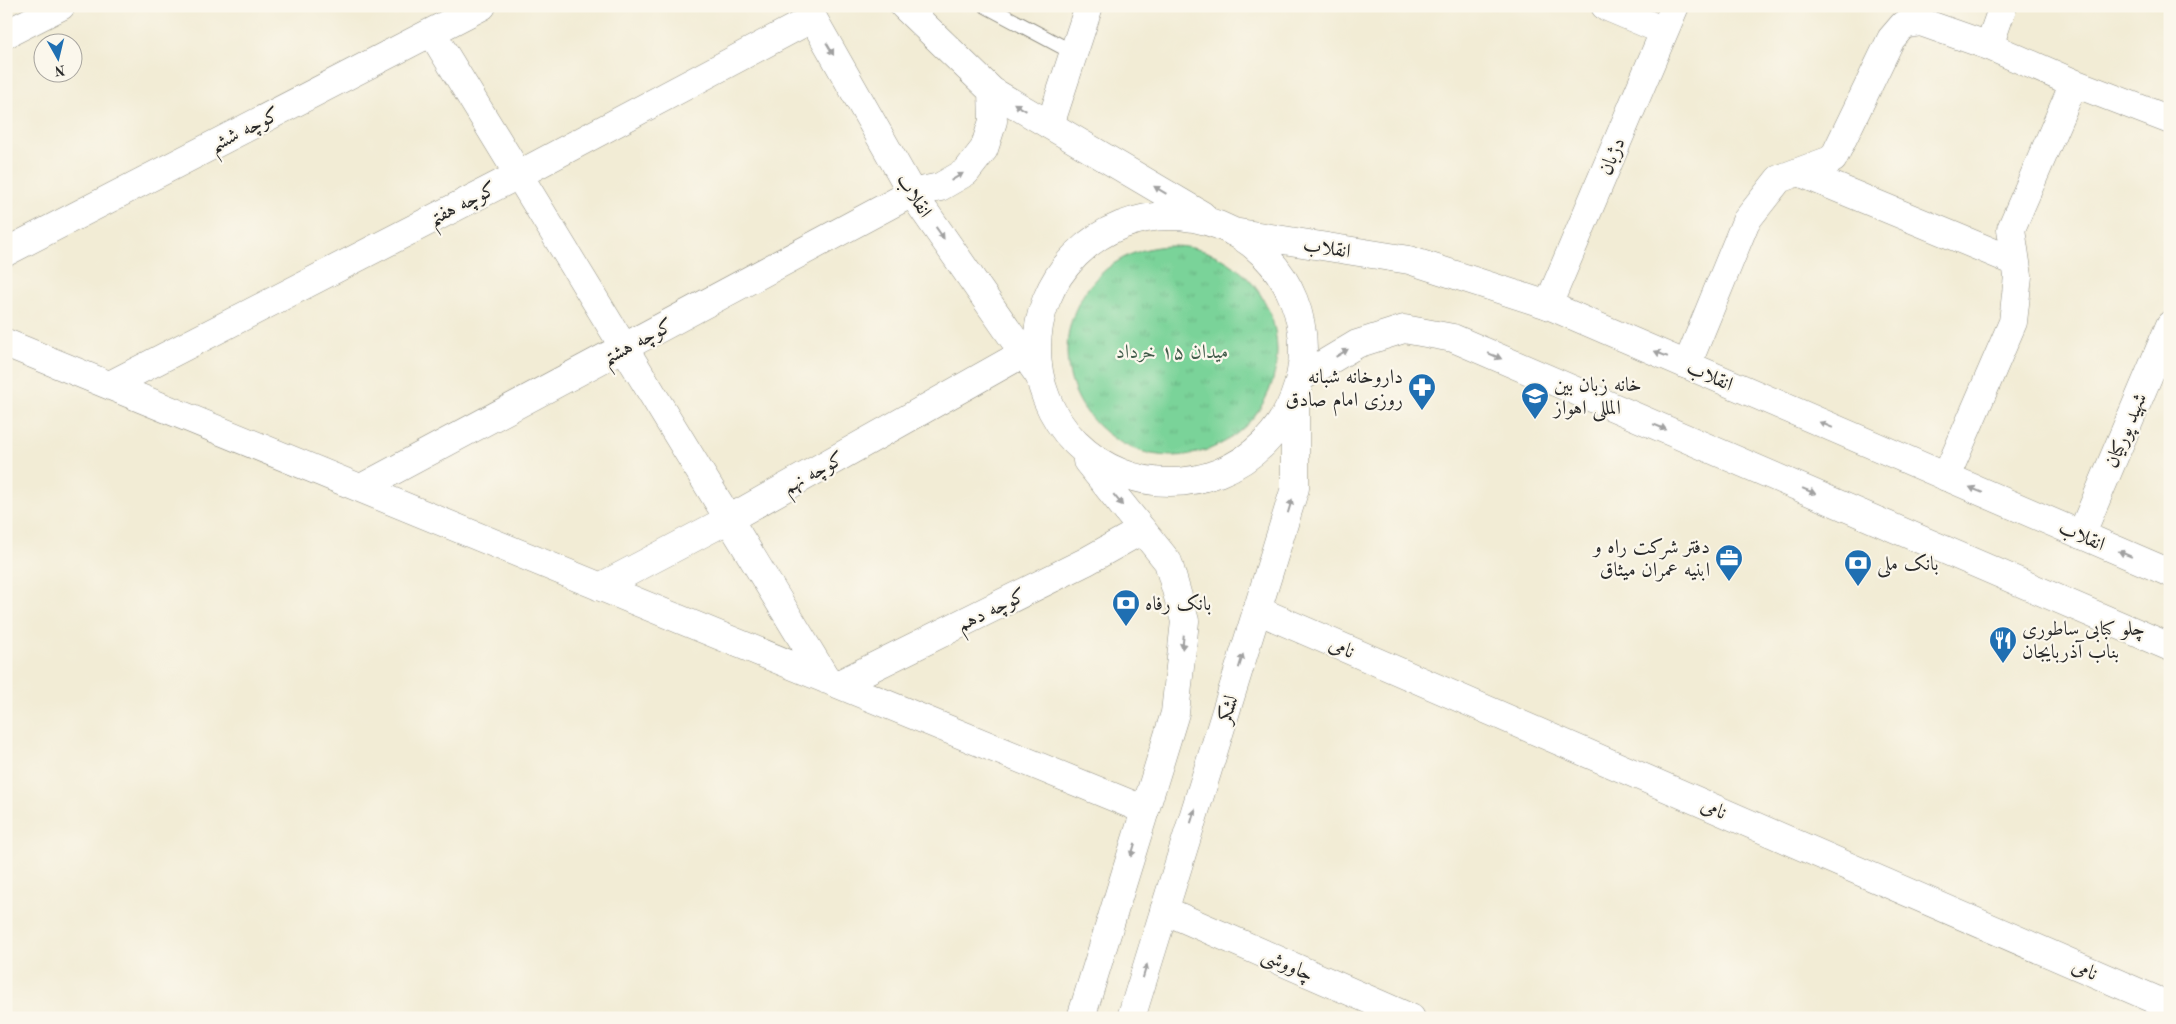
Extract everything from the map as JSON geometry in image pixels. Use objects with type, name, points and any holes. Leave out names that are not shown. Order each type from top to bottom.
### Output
[{"type":"street","points":[[6,34],[61,6]]},
{"type":"street","name":"کوچه ششم","points":[[6,252],[482,6]]},
{"type":"street","name":"انقلاب","points":[[904,6],[992,91],[1225,228],[1409,260],[1548,305],[2170,573]]},
{"type":"street","points":[[1050,125],[1089,6]]},
{"type":"street","points":[[1605,6],[1664,31]]},
{"type":"street","name":"دژبان","points":[[1548,305],[1674,6]]},
{"type":"street","points":[[1989,46],[2003,6]]},
{"type":"street","name":"انقلاب","points":[[809,12],[912,193],[1031,364]]},
{"type":"street","name":"کوچه هفتم","points":[[110,385],[518,174],[809,12]]},
{"type":"street","points":[[1687,365],[1746,221],[1779,179],[1833,159],[1891,38],[1903,26],[1921,22],[1989,46],[2074,83],[2170,120]]},
{"type":"street","points":[[432,32],[729,519],[833,682]]},
{"type":"street","points":[[1946,477],[2013,322],[2018,276],[2011,229],[2074,83]]},
{"type":"street","name":"کوچه هشتم","points":[[361,488],[912,193],[940,187],[966,172],[984,148],[993,121],[992,91]]},
{"type":"street","points":[[1799,172],[2016,262]]},
{"type":"street","points":[[1081,1018],[1175,713],[1186,621],[1168,562],[1066,434],[1047,405],[1031,364],[1036,336],[1044,302],[1060,272],[1084,246],[1114,228],[1148,217],[1183,216],[1225,228]]},
{"type":"street","name":"لشکر","points":[[1131,1018],[1295,488],[1298,387],[1303,361],[1302,327],[1292,293],[1273,264],[1247,240],[1225,228]]},
{"type":"street","name":"شهید پورکیان","points":[[2081,535],[2170,325]]},
{"type":"street","points":[[1066,434],[1092,458],[1123,474],[1157,482],[1192,481],[1225,470],[1255,452],[1279,426],[1298,387],[1357,344],[1404,329],[1453,338],[2170,646]]},
{"type":"street","points":[[6,343],[1145,810]]},
{"type":"street","name":"کوچه نهم","points":[[600,587],[1031,364]]},
{"type":"street","name":"کوچه دهم","points":[[833,682],[1085,562],[1142,530]]},
{"type":"street","name":"نامی","points":[[1257,610],[2170,1006]]},
{"type":"street","name":"چاووشی","points":[[1164,910],[1412,1018]]},
{"type":"lane","points":[[986,6],[1074,53]]},
{"type":"green space","name":"میدان ۱۵ خرداد","points":[[1162,246],[1182,246],[1203,250],[1222,258],[1239,270],[1253,284],[1265,301],[1273,320],[1277,351],[1273,382],[1265,401],[1253,418],[1239,432],[1222,444],[1203,452],[1182,456],[1162,456],[1141,452],[1122,444],[1105,432],[1091,418],[1079,401],[1071,382],[1067,361],[1067,341],[1071,320],[1079,301],[1091,284],[1105,270],[1122,258],[1141,250]]},
{"type":"place","name":"داروخانه شبانه روزی امام صادق","points":[[1422,411]]},
{"type":"place","name":"خانه زبان بین المللی اهواز","points":[[1535,420]]},
{"type":"place","name":"دفتر شرکت راه و ابنیه عمران میثاق","points":[[1729,582]]},
{"type":"place","name":"بانک ملی","points":[[1858,587]]},
{"type":"place","name":"بانک رفاه","points":[[1126,627]]},
{"type":"place","name":"چلو کبابی ساطوری بناب آذربایجان","points":[[2003,664]]}]
